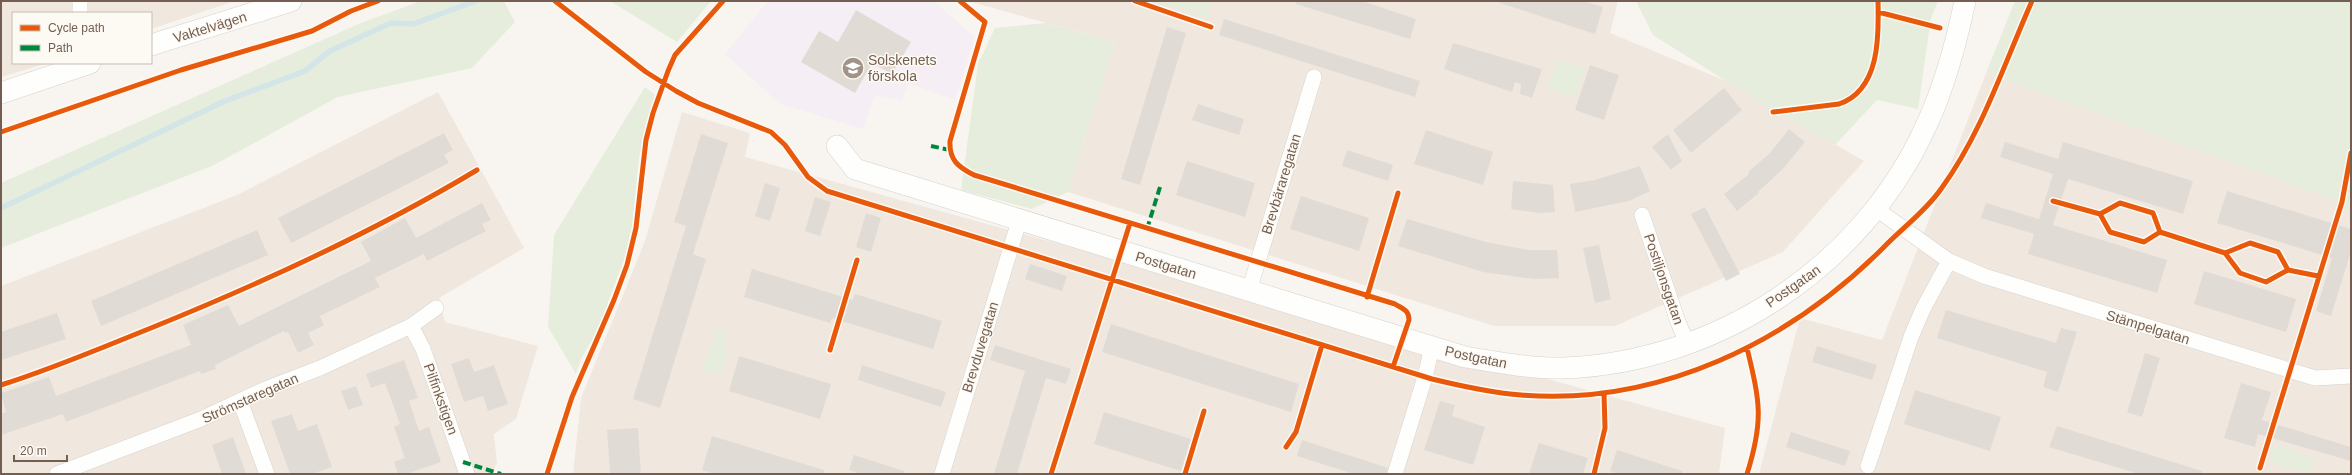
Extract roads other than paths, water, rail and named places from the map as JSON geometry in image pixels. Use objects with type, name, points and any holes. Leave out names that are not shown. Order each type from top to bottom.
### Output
[{"type":"street","points":[[80,1],[80,12]]},
{"type":"street","name":"Postgatan","points":[[837,146],[855,169],[1019,221],[1465,357],[1533,367],[1564,368],[1632,359],[1687,343],[1742,320],[1813,274],[1841,248],[1875,208],[1912,154],[1926,127],[1945,81],[1965,1]]},
{"type":"street","name":"Vaktelvägen","points":[[152,45],[282,3]]},
{"type":"street","points":[[1,93],[86,64]]},
{"type":"street","name":"Brevbäraregatan","points":[[1249,291],[1314,77]]},
{"type":"street","name":"Stämpelgatan","points":[[1875,208],[1949,260],[1984,276],[2315,378],[2351,376]]},
{"type":"street","name":"Postiljonsgatan","points":[[1642,215],[1678,322],[1687,343]]},
{"type":"street","name":"Brevduvegatan","points":[[942,474],[1019,221]]},
{"type":"street","points":[[1868,466],[1911,337],[1923,309],[1949,260]]},
{"type":"street","name":"Strömstaregatan","points":[[57,474],[201,419],[320,368],[411,326],[436,308]]},
{"type":"street","name":"Pilfinkstigen","points":[[411,326],[423,349],[468,474]]},
{"type":"street","points":[[1395,474],[1432,347]]},
{"type":"street","points":[[240,401],[267,474]]},
{"type":"waterway","points":[[1,208],[225,101],[305,71],[330,51],[391,23],[413,24],[476,1]]},
{"type":"place","name":"Solskenets förskola","points":[[853,68]]}]
